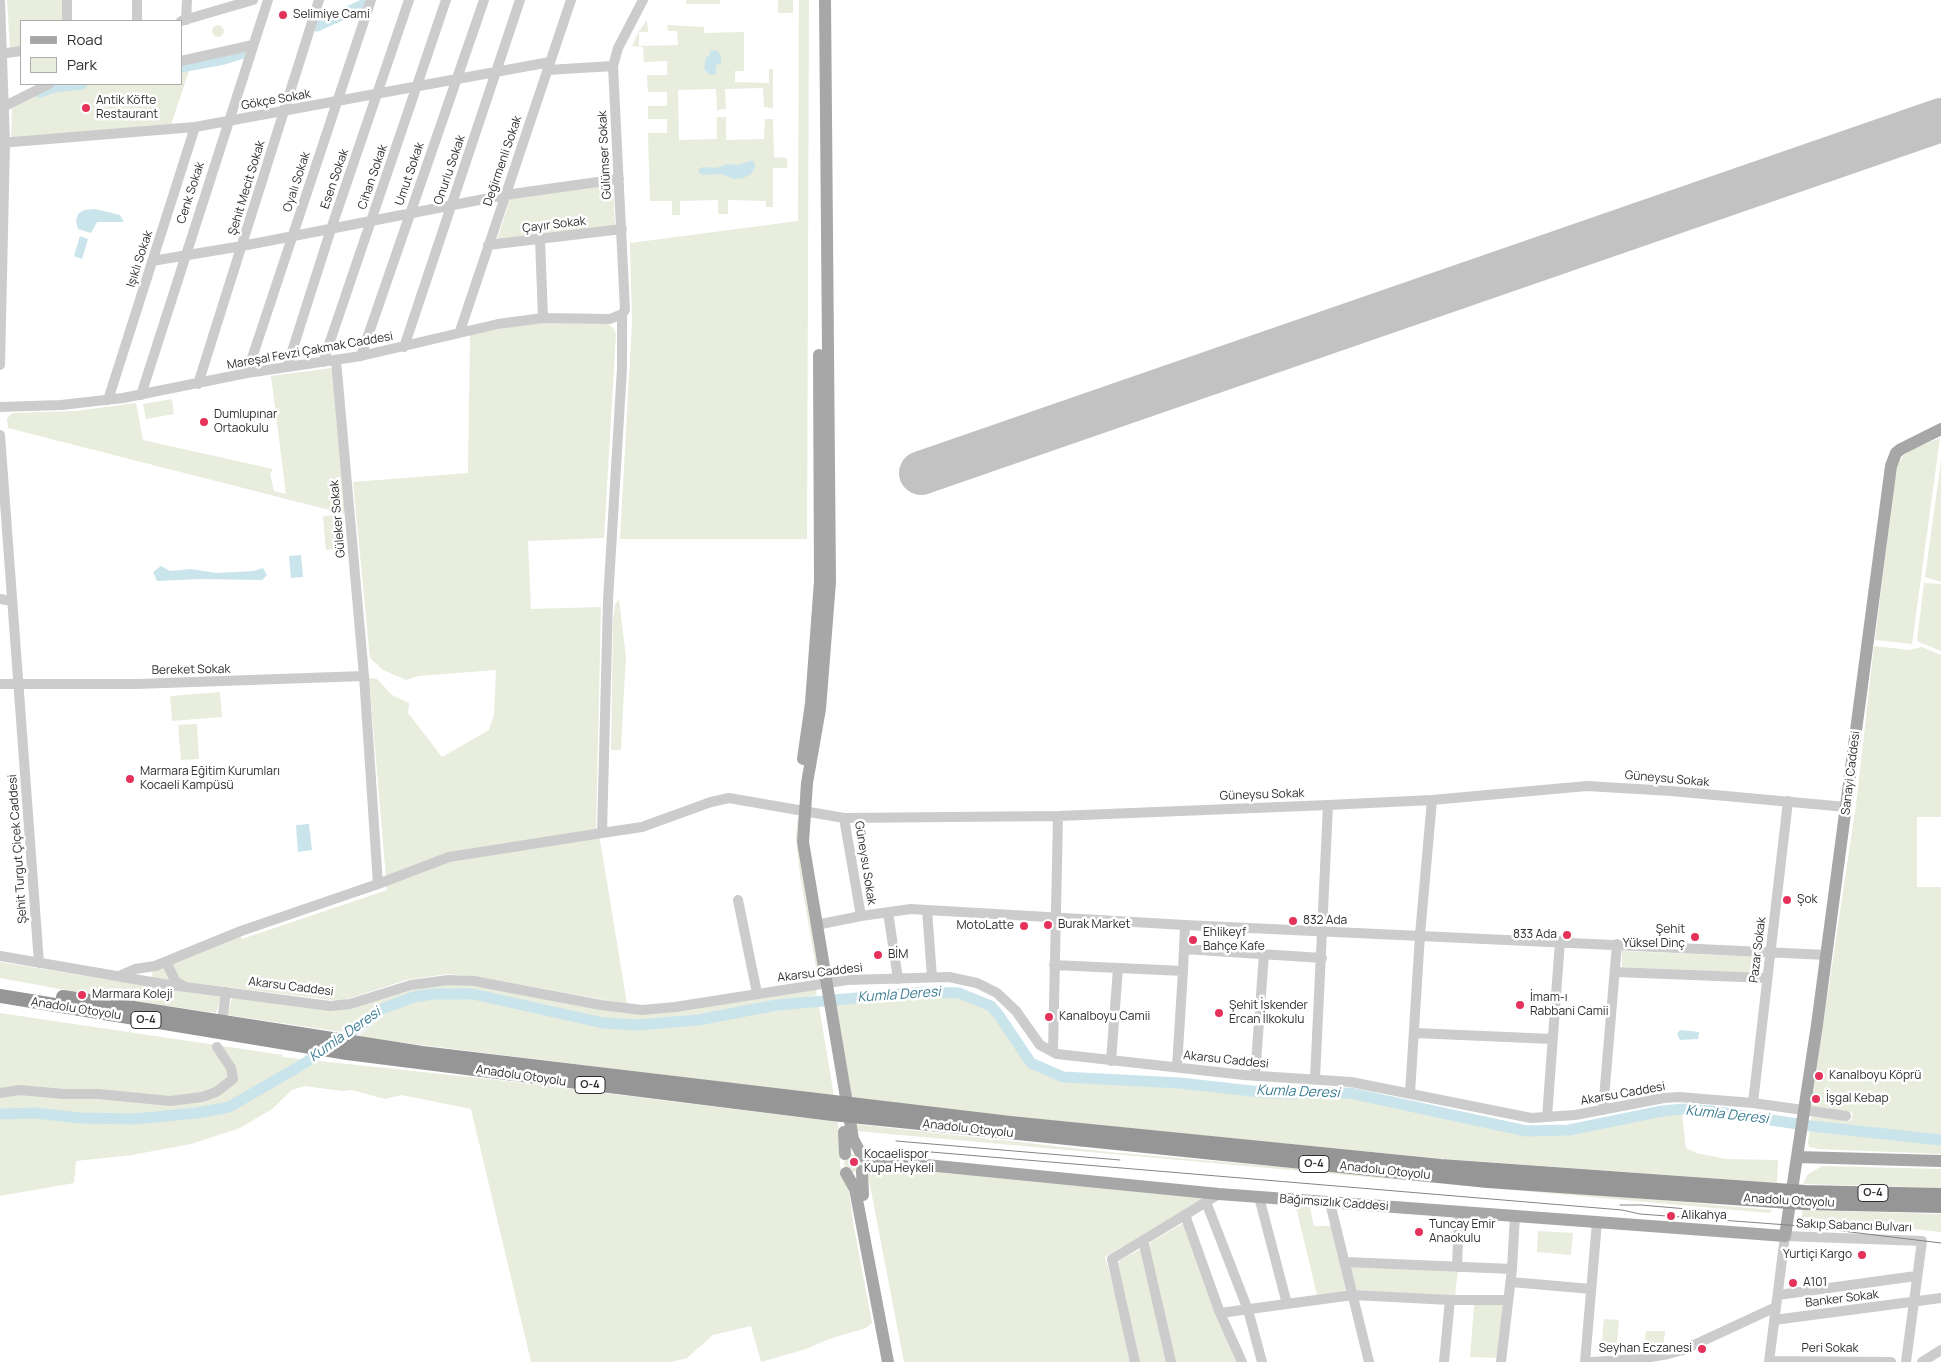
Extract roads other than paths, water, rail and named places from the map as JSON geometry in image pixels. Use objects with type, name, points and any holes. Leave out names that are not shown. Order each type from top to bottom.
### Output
[{"type":"highway","name":"Anadolu Otoyolu","points":[[0,987],[362,1043],[832,1108]]},
{"type":"highway","name":"Anadolu Otoyolu","points":[[0,996],[347,1053],[856,1111],[1772,1196],[1941,1206]]},
{"type":"highway","points":[[0,1006],[177,1026]]},
{"type":"highway","name":"Anadolu Otoyolu","points":[[1805,1198],[1941,1195]]},
{"type":"main road","points":[[818,0],[820,581],[801,810],[803,842],[816,924],[821,983]]},
{"type":"main road","points":[[825,0],[830,582],[820,709],[795,839],[799,877],[832,1041],[853,1139],[863,1162],[862,1186],[895,1362]]},
{"type":"main road","name":"Sanayi Caddesi","points":[[1785,1236],[1827,955],[1891,466],[1896,453],[1901,448],[1941,429]]},
{"type":"main road","points":[[832,1041],[846,1140],[841,1163],[855,1189],[888,1362]]},
{"type":"main road","points":[[1798,1150],[1941,1161]]},
{"type":"main road","points":[[844,1154],[850,1151],[863,1162]]},
{"type":"main road","name":"Bağımsızlık Caddesi","points":[[863,1162],[884,1161],[1330,1203],[1785,1236]]},
{"type":"main road","points":[[846,1173],[854,1175],[863,1162]]},
{"type":"street","points":[[0,0],[2,104],[0,365]]},
{"type":"street","points":[[67,0],[67,20]]},
{"type":"street","points":[[136,20],[137,0]]},
{"type":"street","points":[[187,0],[184,20],[234,2],[253,0]]},
{"type":"street","name":"Cenk Sokak","points":[[140,395],[268,0]]},
{"type":"street","name":"Şehit Mecit Sokak","points":[[198,384],[320,0]]},
{"type":"street","name":"Oyalı Sokak","points":[[247,373],[371,0]]},
{"type":"street","name":"Esen Sokak","points":[[287,367],[331,229],[409,0]]},
{"type":"street","name":"Cihan Sokak","points":[[323,362],[446,0]]},
{"type":"street","name":"Umut Sokak","points":[[361,356],[484,0]]},
{"type":"street","name":"Onurlu Sokak","points":[[404,347],[520,0]]},
{"type":"street","name":"Değirmenli Sokak","points":[[460,331],[571,0]]},
{"type":"street","name":"Gülümser Sokak","points":[[602,833],[608,600],[622,368],[622,314],[625,310],[613,66],[618,48],[643,0]]},
{"type":"street","points":[[182,61],[253,45]]},
{"type":"street","points":[[1,54],[20,51]]},
{"type":"street","name":"Gökçe Sokak","points":[[2,143],[195,127],[417,87],[497,70],[549,66],[613,66]]},
{"type":"street","points":[[2,104],[48,85]]},
{"type":"street","name":"Işıklı Sokak","points":[[108,400],[195,127]]},
{"type":"street","points":[[152,261],[292,237],[505,195],[618,179]]},
{"type":"street","name":"Çayır Sokak","points":[[488,245],[622,229]]},
{"type":"street","points":[[540,239],[543,318]]},
{"type":"street","name":"Mareşal Fevzi Çakmak Caddesi","points":[[0,407],[61,405],[108,400],[247,373],[361,356],[404,347],[460,331],[543,318],[610,318],[622,314]]},
{"type":"street","name":"Güleker Sokak","points":[[336,360],[364,676],[378,884]]},
{"type":"street","name":"Şehit Turgut Çiçek Caddesi","points":[[0,435],[4,555],[12,601],[39,963]]},
{"type":"street","points":[[0,599],[12,601]]},
{"type":"street","name":"Bereket Sokak","points":[[0,684],[137,684],[364,676]]},
{"type":"street","name":"Güneysu Sokak","points":[[1827,955],[1560,941],[1323,932],[927,910],[888,912],[861,916],[844,818],[1058,816],[1328,805],[1432,800],[1586,786],[1846,807]]},
{"type":"street","points":[[117,976],[166,962],[241,931],[378,884],[449,857],[642,827],[711,802],[729,798],[844,818]]},
{"type":"street","points":[[1410,1093],[1420,935],[1432,800]]},
{"type":"street","name":"Pazar Sokak","points":[[1753,1103],[1788,801]]},
{"type":"street","points":[[1315,1079],[1328,805]]},
{"type":"street","points":[[1052,1052],[1058,816]]},
{"type":"street","points":[[738,900],[757,993]]},
{"type":"street","points":[[927,910],[932,977]]},
{"type":"street","points":[[888,912],[898,979]]},
{"type":"street","points":[[816,924],[861,916]]},
{"type":"street","points":[[1177,1067],[1185,925]]},
{"type":"street","points":[[1546,1117],[1560,941]]},
{"type":"street","points":[[1604,1110],[1617,944]]},
{"type":"street","points":[[1184,949],[1322,958]]},
{"type":"street","points":[[1255,1076],[1264,954]]},
{"type":"street","name":"Akarsu Caddesi","points":[[0,956],[186,987],[340,1005],[423,982],[460,980],[601,1005],[642,1010],[675,1007],[821,983],[949,977],[977,983],[997,993],[1016,1011],[1040,1045],[1052,1052],[1111,1061],[1255,1076],[1350,1082],[1410,1093],[1515,1117],[1546,1117],[1604,1110],[1679,1097],[1753,1103],[1804,1112],[1846,1116]]},
{"type":"street","points":[[166,962],[176,982],[186,987]]},
{"type":"street","points":[[1054,965],[1183,971]]},
{"type":"street","points":[[1111,1061],[1118,968]]},
{"type":"street","points":[[1616,972],[1767,978]]},
{"type":"street","points":[[223,1014],[226,992]]},
{"type":"street","points":[[1414,1033],[1552,1039]]},
{"type":"street","points":[[0,1093],[20,1090],[62,1094],[98,1094],[170,1101],[202,1097],[216,1092],[232,1079],[231,1068],[217,1047]]},
{"type":"street","points":[[1135,1362],[1112,1259],[1219,1194]]},
{"type":"street","points":[[1259,1197],[1287,1304]]},
{"type":"street","points":[[1206,1202],[1248,1310],[1262,1362]]},
{"type":"street","points":[[1330,1203],[1370,1362]]},
{"type":"street","points":[[1457,1266],[1459,1212]]},
{"type":"street","points":[[1185,1215],[1220,1312],[1242,1362]]},
{"type":"street","points":[[1501,1362],[1511,1282],[1516,1215]]},
{"type":"street","points":[[1585,1362],[1597,1222]]},
{"type":"street","points":[[1769,1362],[1785,1236]]},
{"type":"street","name":"Sakıp Sabancı Bulvarı","points":[[1785,1236],[1922,1241],[1916,1276]]},
{"type":"street","points":[[1143,1240],[1171,1362]]},
{"type":"street","points":[[1346,1262],[1512,1269]]},
{"type":"street","points":[[1778,1295],[1916,1276],[1906,1362]]},
{"type":"street","points":[[1511,1282],[1591,1289]]},
{"type":"street","points":[[1220,1312],[1248,1310],[1353,1295],[1450,1300],[1508,1300]]},
{"type":"street","name":"Banker Sokak","points":[[1774,1320],[1941,1298]]},
{"type":"street","points":[[1444,1362],[1450,1300]]},
{"type":"street","points":[[1592,1362],[1638,1361],[1683,1350],[1776,1307]]},
{"type":"street","points":[[1682,1362],[1683,1350]]},
{"type":"street","points":[[1922,1362],[1941,1350]]},
{"type":"street","name":"Peri Sokak","points":[[1769,1362],[1891,1362]]},
{"type":"water","points":[[716,50],[721,55],[721,64],[716,65],[716,74],[710,75],[704,69],[706,57],[710,55],[710,51]]},
{"type":"water","points":[[754,161],[755,167],[751,174],[743,178],[734,179],[721,174],[703,175],[699,173],[699,169],[703,167],[716,168],[728,164],[739,165]]},
{"type":"water","points":[[95,209],[120,215],[124,222],[97,222],[91,233],[78,229],[76,221],[78,214],[84,210]]},
{"type":"water","points":[[80,236],[88,239],[82,259],[74,256]]},
{"type":"water","points":[[301,555],[303,577],[291,578],[289,556]]},
{"type":"water","points":[[161,566],[170,571],[191,569],[216,573],[254,571],[263,568],[267,575],[262,580],[199,579],[157,581],[153,572]]},
{"type":"water","points":[[309,824],[312,850],[298,852],[296,825]]},
{"type":"water","points":[[1680,1030],[1699,1032],[1698,1039],[1680,1040],[1677,1034]]},
{"type":"waterway","points":[[317,26],[367,3]]},
{"type":"waterway","points":[[182,67],[224,59],[246,52]]},
{"type":"waterway","points":[[40,92],[55,87],[73,85]]},
{"type":"waterway","name":"Kumla Deresi","points":[[0,1114],[36,1113],[79,1118],[135,1119],[197,1113],[229,1107],[300,1066],[358,1028],[384,1008],[414,997],[433,994],[473,994],[603,1023],[638,1025],[698,1020],[777,1005],[925,992],[959,993],[991,1006],[1031,1063],[1063,1077],[1180,1083],[1270,1093],[1350,1093],[1526,1131],[1569,1130],[1662,1111],[1683,1109],[1712,1111],[1811,1126],[1941,1140]]},
{"type":"tram line","points":[[896,1141],[1120,1160]]},
{"type":"tram line","points":[[895,1149],[1622,1210],[1640,1214],[1801,1226],[1941,1243]]},
{"type":"tram line","points":[[1620,1205],[1722,1212]]},
{"type":"place","name":"Selimiye Cami","points":[[283,15]]},
{"type":"place","name":"Antik Köfte Restaurant","points":[[86,108]]},
{"type":"place","name":"Dumlupınar Ortaokulu","points":[[204,422]]},
{"type":"place","name":"Marmara Eğitim Kurumları Kocaeli Kampüsü","points":[[130,779]]},
{"type":"place","name":"Şok","points":[[1787,900]]},
{"type":"place","name":"832 Ada","points":[[1293,921]]},
{"type":"place","name":"Burak Market","points":[[1048,925]]},
{"type":"place","name":"MotoLatte","points":[[1024,926]]},
{"type":"place","name":"833 Ada","points":[[1567,935]]},
{"type":"place","name":"Şehit Yüksel Dinç","points":[[1695,937]]},
{"type":"place","name":"Ehlikeyf Bahçe Kafe","points":[[1193,940]]},
{"type":"place","name":"BİM","points":[[878,955]]},
{"type":"place","name":"Marmara Koleji","points":[[82,995]]},
{"type":"place","name":"İmam-ı Rabbani Camii","points":[[1520,1005]]},
{"type":"place","name":"Şehit İskender Ercan İlkokulu","points":[[1219,1013]]},
{"type":"place","name":"Kanalboyu Camii","points":[[1049,1017]]},
{"type":"place","name":"Kanalboyu Köprü","points":[[1819,1076]]},
{"type":"place","name":"İşgal Kebap","points":[[1816,1099]]},
{"type":"place","name":"Kocaelispor Kupa Heykeli","points":[[854,1162]]},
{"type":"place","name":"Alikahya","points":[[1671,1216]]},
{"type":"place","name":"Tuncay Emir Anaokulu","points":[[1419,1232]]},
{"type":"place","name":"Yurtiçi Kargo","points":[[1862,1255]]},
{"type":"place","name":"A101","points":[[1793,1283]]},
{"type":"place","name":"Seyhan Eczanesi","points":[[1702,1349]]}]
